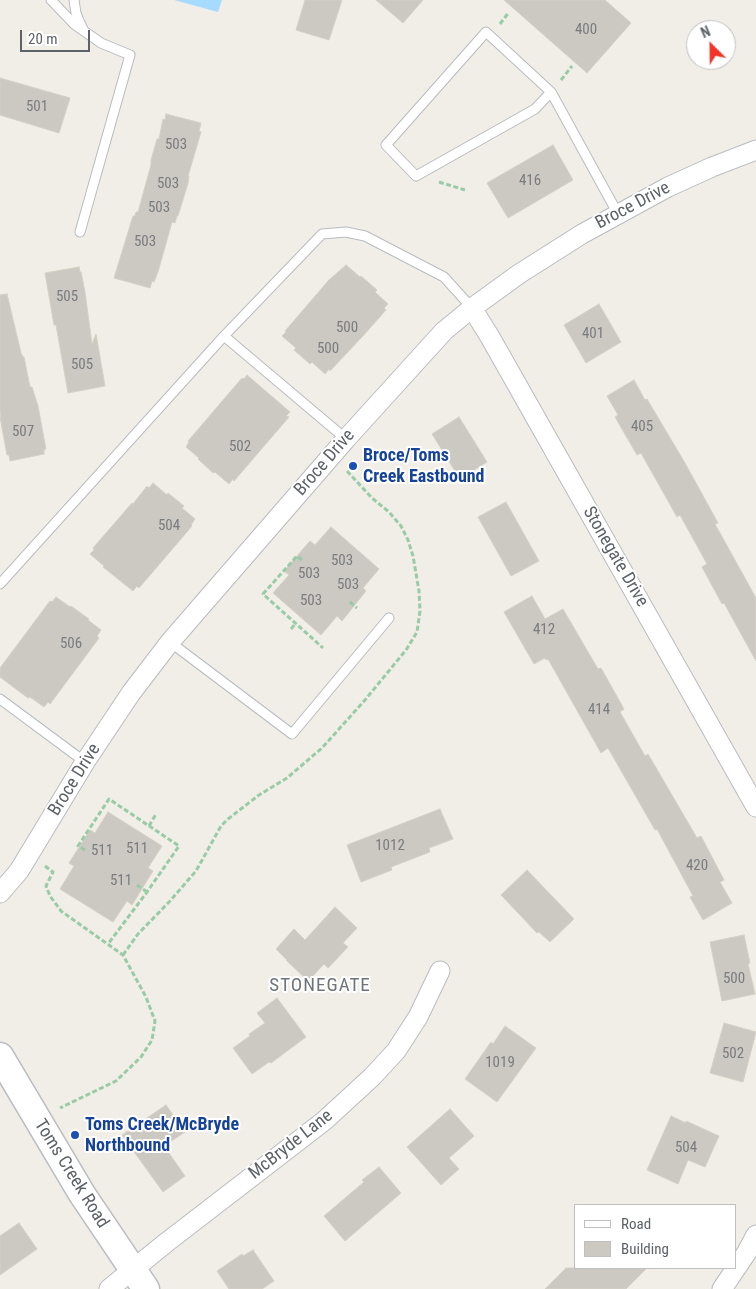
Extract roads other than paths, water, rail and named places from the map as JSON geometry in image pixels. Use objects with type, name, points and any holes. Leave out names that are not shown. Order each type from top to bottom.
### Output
[{"type":"main road","name":"Toms Creek Road","points":[[0,1056],[82,1194],[139,1279]]},
{"type":"street","name":"Broce Drive","points":[[0,892],[19,871],[85,762],[131,693],[170,642],[346,439],[444,331],[472,308],[551,253],[618,214],[668,187],[756,150]]},
{"type":"street","name":"Stonegate Drive","points":[[472,308],[756,807]]},
{"type":"street","name":"McBryde Lane","points":[[109,1289],[139,1279],[167,1242],[324,1121],[372,1077],[396,1051],[418,1017],[440,972]]},
{"type":"street","points":[[722,1289],[738,1267],[756,1235]]},
{"type":"lane","points":[[51,0],[74,24],[101,43],[130,55],[80,232]]},
{"type":"lane","points":[[74,0],[76,13],[84,30]]},
{"type":"lane","points":[[551,92],[535,108],[416,176],[386,145],[486,32],[551,92],[618,214]]},
{"type":"lane","points":[[0,584],[224,336],[322,234],[346,232],[365,236],[444,277],[472,308]]},
{"type":"lane","points":[[224,336],[346,439]]},
{"type":"lane","points":[[170,642],[292,734],[389,618]]},
{"type":"lane","points":[[0,699],[85,762]]},
{"type":"water","points":[[174,0],[222,0],[218,12]]},
{"type":"place","name":"Broce/Toms Creek Eastbound","points":[[353,466]]},
{"type":"place","name":"Toms Creek/McBryde Northbound","points":[[75,1135]]},
{"type":"district","name":"STONEGATE","points":[[320,986]]}]
